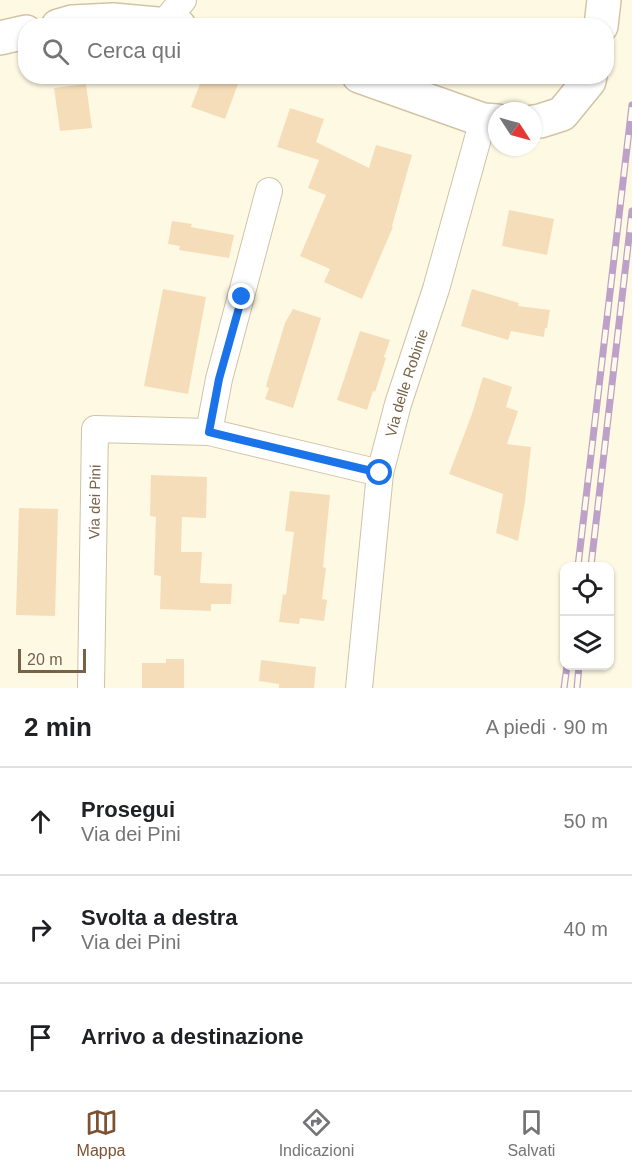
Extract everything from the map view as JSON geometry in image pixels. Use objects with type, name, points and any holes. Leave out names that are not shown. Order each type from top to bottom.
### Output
[{"type":"street","points":[[602,18],[604,0]]},
{"type":"street","points":[[154,18],[175,17]]},
{"type":"street","points":[[0,38],[18,34]]},
{"type":"street","points":[[382,84],[488,119]]},
{"type":"street","points":[[542,121],[562,114],[587,84]]},
{"type":"street","name":"Via delle Robinie","points":[[358,688],[380,473],[398,404],[488,126]]},
{"type":"street","points":[[209,432],[219,379],[269,191]]},
{"type":"street","name":"Via dei Pini","points":[[91,688],[95,429],[209,432],[380,473]]},
{"type":"building","points":[[86,84],[92,128],[60,131],[54,88]]},
{"type":"building","points":[[200,84],[238,84],[225,119],[191,107]]},
{"type":"building","points":[[290,108],[324,119],[316,142],[369,168],[376,145],[412,155],[393,227],[362,299],[324,282],[330,269],[300,256],[326,195],[308,188],[319,160],[277,147]]},
{"type":"building","points":[[509,210],[554,219],[547,255],[502,246]]},
{"type":"building","points":[[172,221],[234,235],[229,258],[179,250],[180,246],[168,244]]},
{"type":"building","points":[[163,289],[206,297],[188,394],[144,386]]},
{"type":"building","points":[[472,289],[519,303],[518,306],[550,310],[544,337],[511,331],[508,340],[461,326]]},
{"type":"building","points":[[293,309],[321,318],[293,408],[265,399],[269,388],[266,387],[268,379],[285,323]]},
{"type":"building","points":[[360,331],[390,340],[375,392],[373,391],[367,410],[337,400]]},
{"type":"building","points":[[483,377],[512,387],[506,407],[518,411],[507,444],[531,447],[518,541],[496,533],[503,494],[449,474],[472,414]]},
{"type":"building","points":[[151,475],[207,477],[206,518],[182,517],[181,552],[202,552],[200,583],[232,584],[231,604],[211,604],[211,611],[160,609],[161,576],[154,575],[156,517],[150,516]]},
{"type":"building","points":[[290,491],[330,495],[323,567],[326,568],[322,599],[327,600],[324,621],[300,618],[299,624],[279,622],[283,594],[286,595],[294,532],[285,531]]},
{"type":"building","points":[[19,508],[58,509],[55,616],[16,615]]},
{"type":"building","points":[[166,659],[184,659],[184,688],[142,688],[142,663],[166,663]]},
{"type":"building","points":[[261,660],[316,667],[314,688],[279,688],[279,684],[259,681]]},
{"type":"railway","points":[[578,562],[632,105]]},
{"type":"railway","points":[[591,562],[632,211]]},
{"type":"railway","points":[[564,688],[566,670]]},
{"type":"railway","points":[[577,688],[579,670]]},
{"type":"route","points":[[242,297],[219,379],[209,432],[380,473]]}]
